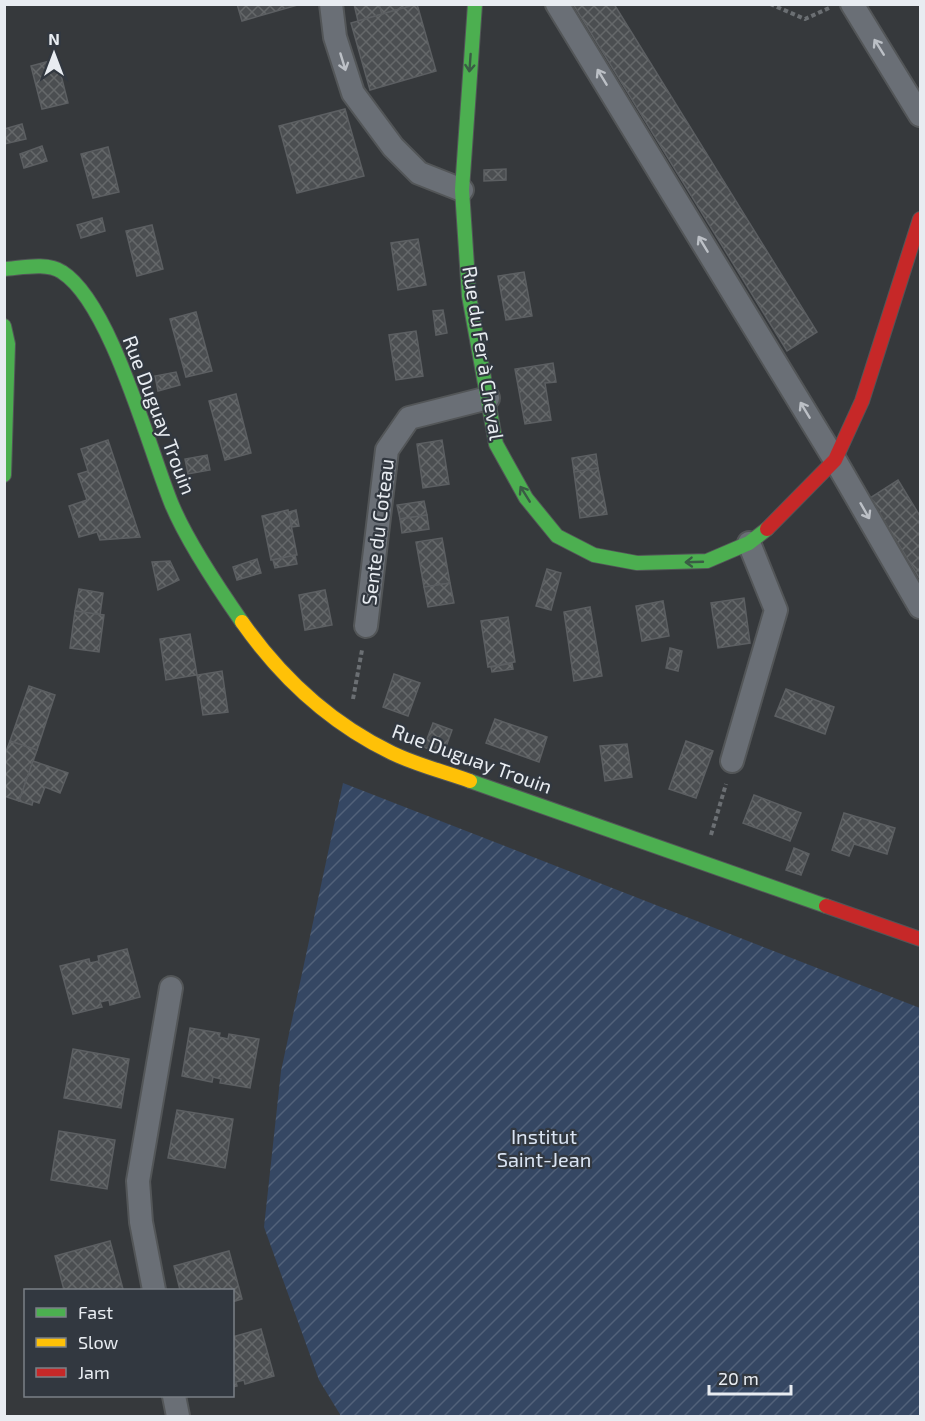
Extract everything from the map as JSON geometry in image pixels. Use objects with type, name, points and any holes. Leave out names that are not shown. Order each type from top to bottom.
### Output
[{"type":"street","points":[[331,4],[335,37],[353,93],[393,147],[419,173],[462,190]]},
{"type":"street","name":"Rue du Fer à Cheval","points":[[459,4],[472,37]]},
{"type":"street","name":"Rue du Fer à Cheval","points":[[475,4],[462,190],[469,296],[496,444],[526,498],[557,536],[594,555],[637,563],[707,561],[748,543],[772,525],[835,460],[862,401],[921,219]]},
{"type":"street","points":[[557,4],[835,460],[921,607]]},
{"type":"street","points":[[852,4],[912,80],[921,115]]},
{"type":"street","name":"Rue Duguay Trouin","points":[[4,269],[40,267],[62,271],[82,292],[111,343],[173,506],[216,581],[270,662],[317,707],[347,728],[394,754],[921,939]]},
{"type":"street","points":[[4,326],[8,344],[5,460]]},
{"type":"street","name":"Sente du Coteau","points":[[366,626],[387,450],[409,418],[488,398]]},
{"type":"street","points":[[732,761],[776,610],[748,543]]},
{"type":"street","points":[[154,1289],[141,1222],[138,1181],[171,988]]},
{"type":"street","points":[[174,1397],[178,1416]]},
{"type":"path","points":[[770,4],[805,19],[835,4]]},
{"type":"path","points":[[347,728],[366,626]]},
{"type":"path","points":[[712,832],[732,761]]},
{"type":"green space","name":"Institut Saint-Jean","points":[[343,783],[920,1008],[920,1416],[341,1416],[319,1380],[264,1227],[281,1071]]},
{"type":"building","points":[[237,4],[301,4],[242,21]]},
{"type":"building","points":[[354,4],[379,4],[382,14],[358,21]]},
{"type":"building","points":[[379,4],[406,4],[407,7],[382,14]]},
{"type":"building","points":[[417,4],[436,71],[370,90],[351,23]]},
{"type":"building","points":[[573,4],[614,4],[817,332],[787,351]]},
{"type":"building","points":[[57,59],[68,103],[42,109],[31,66]]},
{"type":"building","points":[[345,109],[364,176],[297,193],[279,126]]},
{"type":"building","points":[[22,124],[26,139],[4,144],[4,129]]},
{"type":"building","points":[[42,146],[47,161],[24,168],[20,154]]},
{"type":"building","points":[[108,147],[119,192],[93,198],[81,154]]},
{"type":"building","points":[[506,169],[506,180],[484,181],[484,170]]},
{"type":"building","points":[[102,218],[105,231],[81,238],[77,225]]},
{"type":"building","points":[[152,225],[163,269],[137,276],[126,231]]},
{"type":"building","points":[[418,239],[426,285],[398,290],[391,243]]},
{"type":"building","points":[[524,272],[532,316],[506,320],[498,276]]},
{"type":"building","points":[[443,310],[447,333],[436,335],[433,311]]},
{"type":"building","points":[[196,312],[212,371],[186,377],[170,319]]},
{"type":"building","points":[[416,331],[423,376],[396,380],[389,335]]},
{"type":"building","points":[[553,363],[556,382],[545,383],[551,420],[525,424],[515,369]]},
{"type":"building","points":[[176,372],[180,385],[158,391],[155,376]]},
{"type":"building","points":[[236,394],[251,453],[225,460],[209,401]]},
{"type":"building","points":[[108,440],[140,537],[100,540],[97,532],[79,537],[69,506],[87,500],[78,474],[88,471],[81,449]]},
{"type":"building","points":[[442,440],[449,484],[423,488],[417,444]]},
{"type":"building","points":[[596,454],[598,468],[574,472],[572,458]]},
{"type":"building","points":[[207,455],[210,470],[188,474],[185,459]]},
{"type":"building","points":[[598,468],[607,514],[580,518],[574,472]]},
{"type":"building","points":[[898,480],[920,516],[920,579],[870,498]]},
{"type":"building","points":[[424,501],[427,515],[400,519],[397,505]]},
{"type":"building","points":[[288,510],[297,555],[271,560],[262,516]]},
{"type":"building","points":[[296,510],[299,526],[292,527],[289,512]]},
{"type":"building","points":[[427,515],[429,529],[402,533],[400,519]]},
{"type":"building","points":[[442,538],[450,583],[424,587],[416,542]]},
{"type":"building","points":[[295,555],[297,564],[275,568],[273,560]]},
{"type":"building","points":[[257,559],[261,573],[237,580],[233,567]]},
{"type":"building","points":[[170,561],[179,580],[158,590],[152,562]]},
{"type":"building","points":[[547,569],[561,573],[551,610],[536,606]]},
{"type":"building","points":[[450,583],[454,603],[428,607],[424,587]]},
{"type":"building","points":[[79,589],[103,593],[100,615],[75,611]]},
{"type":"building","points":[[325,590],[332,625],[305,630],[299,595]]},
{"type":"building","points":[[744,598],[750,643],[718,648],[711,603]]},
{"type":"building","points":[[663,601],[669,636],[642,641],[636,606]]},
{"type":"building","points":[[590,607],[602,676],[574,681],[564,612]]},
{"type":"building","points":[[75,611],[104,615],[99,652],[70,648]]},
{"type":"building","points":[[508,617],[515,662],[488,667],[481,621]]},
{"type":"building","points":[[190,634],[197,675],[166,680],[160,639]]},
{"type":"building","points":[[670,648],[682,651],[678,671],[666,668]]},
{"type":"building","points":[[512,663],[513,669],[492,672],[491,667]]},
{"type":"building","points":[[222,671],[228,712],[203,715],[197,675]]},
{"type":"building","points":[[394,674],[420,683],[408,716],[383,707]]},
{"type":"building","points":[[29,686],[55,695],[37,750],[10,741]]},
{"type":"building","points":[[786,689],[834,707],[825,734],[775,716]]},
{"type":"building","points":[[495,719],[547,737],[539,762],[486,743]]},
{"type":"building","points":[[433,723],[452,730],[443,755],[424,747]]},
{"type":"building","points":[[10,741],[37,750],[19,801],[4,796],[4,757]]},
{"type":"building","points":[[686,741],[713,751],[696,798],[669,789]]},
{"type":"building","points":[[627,744],[632,777],[605,781],[600,746]]},
{"type":"building","points":[[33,761],[68,773],[60,793],[45,787],[39,803],[33,801],[32,805],[19,801]]},
{"type":"building","points":[[754,795],[801,813],[790,841],[743,823]]},
{"type":"building","points":[[844,813],[895,828],[887,854],[854,844],[849,856],[832,850]]},
{"type":"building","points":[[794,848],[809,854],[801,875],[786,870]]},
{"type":"building","points":[[127,949],[140,997],[110,1005],[109,1000],[100,1002],[102,1007],[73,1014],[60,966],[89,959],[90,963],[99,961],[98,956]]},
{"type":"building","points":[[190,1028],[220,1033],[219,1037],[228,1039],[229,1034],[259,1039],[250,1088],[220,1083],[221,1079],[213,1077],[212,1082],[182,1076]]},
{"type":"building","points":[[73,1049],[129,1059],[121,1108],[64,1098]]},
{"type":"building","points":[[177,1110],[233,1119],[225,1168],[168,1158]]},
{"type":"building","points":[[59,1131],[115,1140],[107,1189],[51,1180]]},
{"type":"building","points":[[110,1241],[123,1289],[64,1289],[55,1256]]},
{"type":"building","points":[[229,1251],[242,1299],[234,1301],[234,1289],[180,1289],[174,1266]]},
{"type":"building","points":[[261,1329],[274,1376],[245,1384],[244,1380],[236,1382],[237,1386],[234,1387],[234,1336]]},
{"type":"traffic: fast","points":[[475,4],[462,190],[469,296],[496,444],[526,498],[557,536],[594,555],[637,563],[707,561],[749,543],[767,529]]},
{"type":"traffic: fast","points":[[4,269],[34,266],[56,269],[80,289],[97,314],[127,379],[172,505],[186,535],[242,622]]},
{"type":"traffic: fast","points":[[4,326],[8,344],[4,475]]},
{"type":"traffic: fast","points":[[470,781],[826,906]]},
{"type":"traffic: slow","points":[[242,622],[257,643],[291,681],[348,728],[392,753],[470,781]]},
{"type":"traffic: jam","points":[[767,529],[835,460],[862,401],[920,219]]},
{"type":"traffic: jam","points":[[826,906],[920,939]]}]
